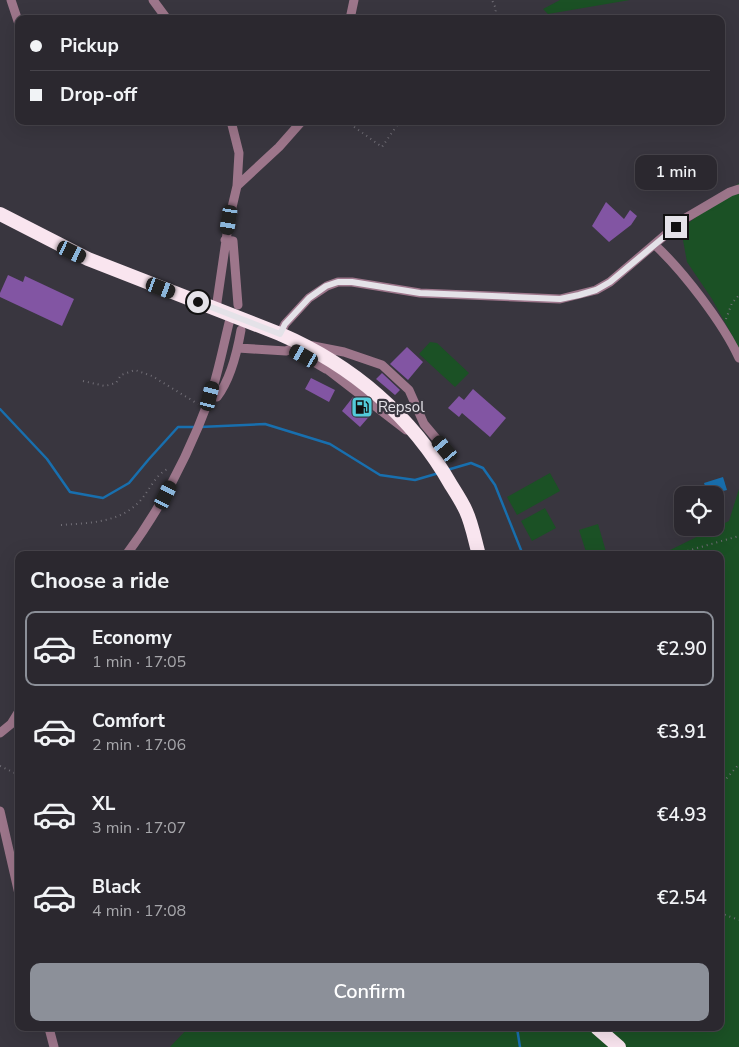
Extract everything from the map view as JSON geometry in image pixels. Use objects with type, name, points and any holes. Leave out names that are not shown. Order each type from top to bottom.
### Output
[{"type":"highway","points":[[0,214],[41,237],[88,259],[216,309],[235,310],[303,348],[337,363],[397,412],[426,444],[467,512],[478,551]]},
{"type":"highway","points":[[600,1031],[619,1047]]},
{"type":"street","points":[[11,0],[16,15]]},
{"type":"street","points":[[153,0],[164,15]]},
{"type":"street","points":[[351,15],[354,0]]},
{"type":"street","points":[[216,309],[226,240],[237,186],[239,153],[232,125]]},
{"type":"street","points":[[237,186],[279,147],[298,125]]},
{"type":"street","points":[[280,334],[285,324],[309,298],[326,286],[338,282],[352,282],[420,293],[560,299],[596,290],[610,282],[684,219],[730,192],[739,189]]},
{"type":"street","points":[[129,551],[166,495],[192,443],[210,396],[235,310],[233,241],[226,240]]},
{"type":"street","points":[[654,245],[668,257],[722,328],[739,358]]},
{"type":"street","points":[[210,396],[217,397],[224,388],[238,348],[241,330]]},
{"type":"street","points":[[238,348],[286,351],[303,348],[344,352],[382,365],[409,390],[424,424],[445,449]]},
{"type":"street","points":[[303,348],[382,413],[426,444]]},
{"type":"street","points":[[303,348],[328,370]]},
{"type":"street","points":[[0,733],[11,724],[15,718]]},
{"type":"street","points":[[0,812],[15,877]]},
{"type":"street","points":[[50,1031],[54,1047]]},
{"type":"path","points":[[492,0],[496,10],[495,15]]},
{"type":"path","points":[[352,125],[382,146],[397,125]]},
{"type":"path","points":[[722,328],[732,303],[739,295]]},
{"type":"path","points":[[83,381],[105,386],[116,383],[121,375],[135,370],[152,376],[205,408]]},
{"type":"path","points":[[62,525],[95,522],[115,517],[138,504],[166,469],[178,471]]},
{"type":"path","points":[[687,551],[739,536]]},
{"type":"path","points":[[724,781],[739,764]]},
{"type":"path","points":[[0,766],[15,773]]},
{"type":"path","points":[[724,914],[739,920]]},
{"type":"green space","points":[[560,0],[630,0],[548,14],[543,9]]},
{"type":"green space","points":[[739,183],[739,348],[712,299],[687,262],[681,229]]},
{"type":"green space","points":[[430,342],[437,343],[469,373],[455,387],[419,354]]},
{"type":"green space","points":[[550,473],[560,491],[517,515],[507,497]]},
{"type":"green space","points":[[739,489],[739,1047],[170,1047],[185,1031],[724,1031],[724,551],[668,551],[699,536],[724,536],[724,523],[729,521]]},
{"type":"green space","points":[[545,508],[556,528],[532,541],[521,521]]},
{"type":"green space","points":[[598,524],[606,551],[586,551],[579,530]]},
{"type":"water","points":[[723,477],[727,490],[724,491],[724,486],[705,486],[704,483]]},
{"type":"building","points":[[606,202],[624,219],[630,210],[637,216],[631,225],[609,242],[592,226]]},
{"type":"building","points":[[8,275],[23,282],[25,276],[74,299],[62,326],[0,297]]},
{"type":"building","points":[[407,347],[423,362],[408,380],[390,364]]},
{"type":"building","points":[[382,373],[400,390],[395,395],[376,379]]},
{"type":"building","points":[[311,378],[335,390],[329,402],[305,389]]},
{"type":"building","points":[[473,389],[506,418],[490,437],[462,413],[459,417],[448,408],[459,396],[464,400]]},
{"type":"building","points":[[353,397],[373,412],[360,427],[342,411]]},
{"type":"waterway","points":[[0,409],[47,459],[70,492],[103,498],[129,483],[178,427],[195,427]]},
{"type":"waterway","points":[[200,427],[265,424],[330,444],[380,475],[415,480],[439,473]]},
{"type":"waterway","points":[[447,470],[471,463],[483,468],[495,485],[521,551]]},
{"type":"waterway","points":[[517,1031],[520,1047]]},
{"type":"place","name":"Repsol","points":[[362,407]]},
{"type":"route","points":[[198,302],[280,334],[285,324],[309,298],[326,286],[338,282],[352,282],[420,293],[560,299],[596,290],[610,282],[676,227]]}]
